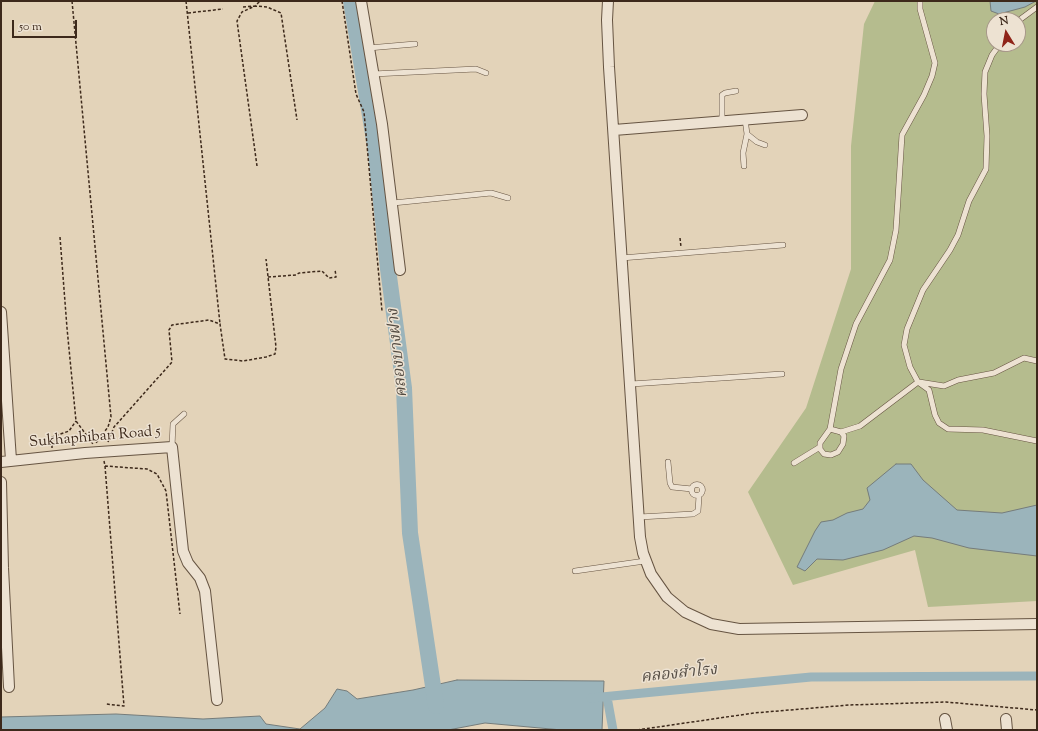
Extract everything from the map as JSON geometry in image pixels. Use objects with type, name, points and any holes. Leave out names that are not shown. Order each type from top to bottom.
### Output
[{"type":"street","points":[[361,1],[393,203],[400,270]]},
{"type":"street","points":[[608,1],[607,28],[614,130],[620,258],[631,384],[640,537],[645,561],[651,574],[666,597],[685,612],[711,624],[739,629],[1037,624]]},
{"type":"street","points":[[614,130],[802,115]]},
{"type":"street","points":[[1,312],[11,460]]},
{"type":"street","name":"Sukhaphiban Road 5","points":[[1,462],[51,456],[172,447],[183,551],[188,563],[200,578],[205,591],[216,700]]},
{"type":"street","points":[[1,482],[2,544],[9,687]]},
{"type":"street","points":[[945,719],[947,730]]},
{"type":"street","points":[[1006,719],[1007,730]]},
{"type":"lane","points":[[841,432],[844,436],[838,452],[831,455],[824,454],[820,447],[822,439],[830,429],[841,369],[856,324],[890,260],[896,230],[902,135],[926,88],[935,63],[920,9],[920,1]]},
{"type":"lane","points":[[1026,15],[1037,7]]},
{"type":"lane","points":[[368,48],[415,44]]},
{"type":"lane","points":[[994,52],[986,72],[984,94],[986,114],[986,169],[970,202],[958,235],[950,250],[923,290],[907,329],[904,345],[906,355],[918,382],[929,390],[935,415],[939,423],[948,429],[983,430],[1037,441]]},
{"type":"lane","points":[[373,74],[476,69],[486,73]]},
{"type":"lane","points":[[722,121],[722,95],[725,93],[736,92]]},
{"type":"lane","points":[[744,166],[743,153],[747,134],[745,119]]},
{"type":"lane","points":[[747,134],[765,145]]},
{"type":"lane","points":[[393,203],[491,193],[508,198]]},
{"type":"lane","points":[[620,258],[783,245]]},
{"type":"lane","points":[[830,429],[841,432],[860,426],[918,382],[944,386],[958,380],[994,374],[1024,358],[1037,361]]},
{"type":"lane","points":[[631,384],[782,374]]},
{"type":"lane","points":[[172,447],[173,424],[184,414]]},
{"type":"lane","points":[[794,463],[820,447]]},
{"type":"lane","points":[[668,462],[670,483],[672,487],[692,489]]},
{"type":"lane","points":[[639,517],[693,514],[698,511],[699,496],[703,490],[700,485],[695,485],[692,489]]},
{"type":"lane","points":[[692,489],[694,495],[699,496]]},
{"type":"lane","points":[[575,571],[645,561]]},
{"type":"path","points":[[60,237],[76,421],[92,442],[93,447],[108,427],[111,417],[72,1]]},
{"type":"path","points":[[186,1],[225,359],[243,361],[275,354],[276,347],[266,259]]},
{"type":"path","points":[[257,166],[237,21],[242,12],[255,6],[260,1]]},
{"type":"path","points":[[342,1],[356,94],[364,112],[382,310]]},
{"type":"path","points":[[243,7],[267,7],[281,14],[297,120]]},
{"type":"path","points":[[188,13],[223,9]]},
{"type":"path","points":[[680,238],[682,253]]},
{"type":"path","points":[[268,277],[296,275],[299,273],[322,270],[329,278],[336,277],[335,269]]},
{"type":"path","points":[[106,704],[124,706],[104,452],[114,427],[172,362],[169,330],[172,325],[208,320],[220,324]]},
{"type":"path","points":[[51,456],[52,437],[69,431],[76,421]]},
{"type":"path","points":[[105,466],[147,469],[158,474],[166,491],[180,614]]},
{"type":"path","points":[[637,730],[754,713],[849,705],[946,702],[1037,710]]},
{"type":"green space","points":[[875,1],[1037,1],[1037,601],[928,607],[915,550],[793,585],[748,492],[806,408],[851,269],[851,146],[864,24]]},
{"type":"water","points":[[990,1],[1036,1],[1025,7],[1006,12],[991,11]]},
{"type":"water","points":[[896,464],[911,464],[923,480],[957,510],[1002,513],[1037,505],[1037,556],[969,548],[932,538],[914,536],[883,550],[843,560],[817,559],[805,571],[797,567],[821,522],[833,520],[847,513],[863,509],[870,500],[867,488]]},
{"type":"water","points":[[457,680],[604,681],[602,730],[562,730],[485,723],[448,730],[1,730],[1,717],[116,714],[203,719],[260,716],[266,724],[300,729],[325,708],[337,689],[347,691],[357,699],[413,690]]},
{"type":"waterway","name":"คลองบางฝาง","points":[[351,1],[375,146],[388,269],[404,388],[410,533],[436,706]]},
{"type":"waterway","name":"คลองสำโรง","points":[[591,698],[811,677],[1037,676]]},
{"type":"waterway","points":[[607,697],[613,730]]}]
